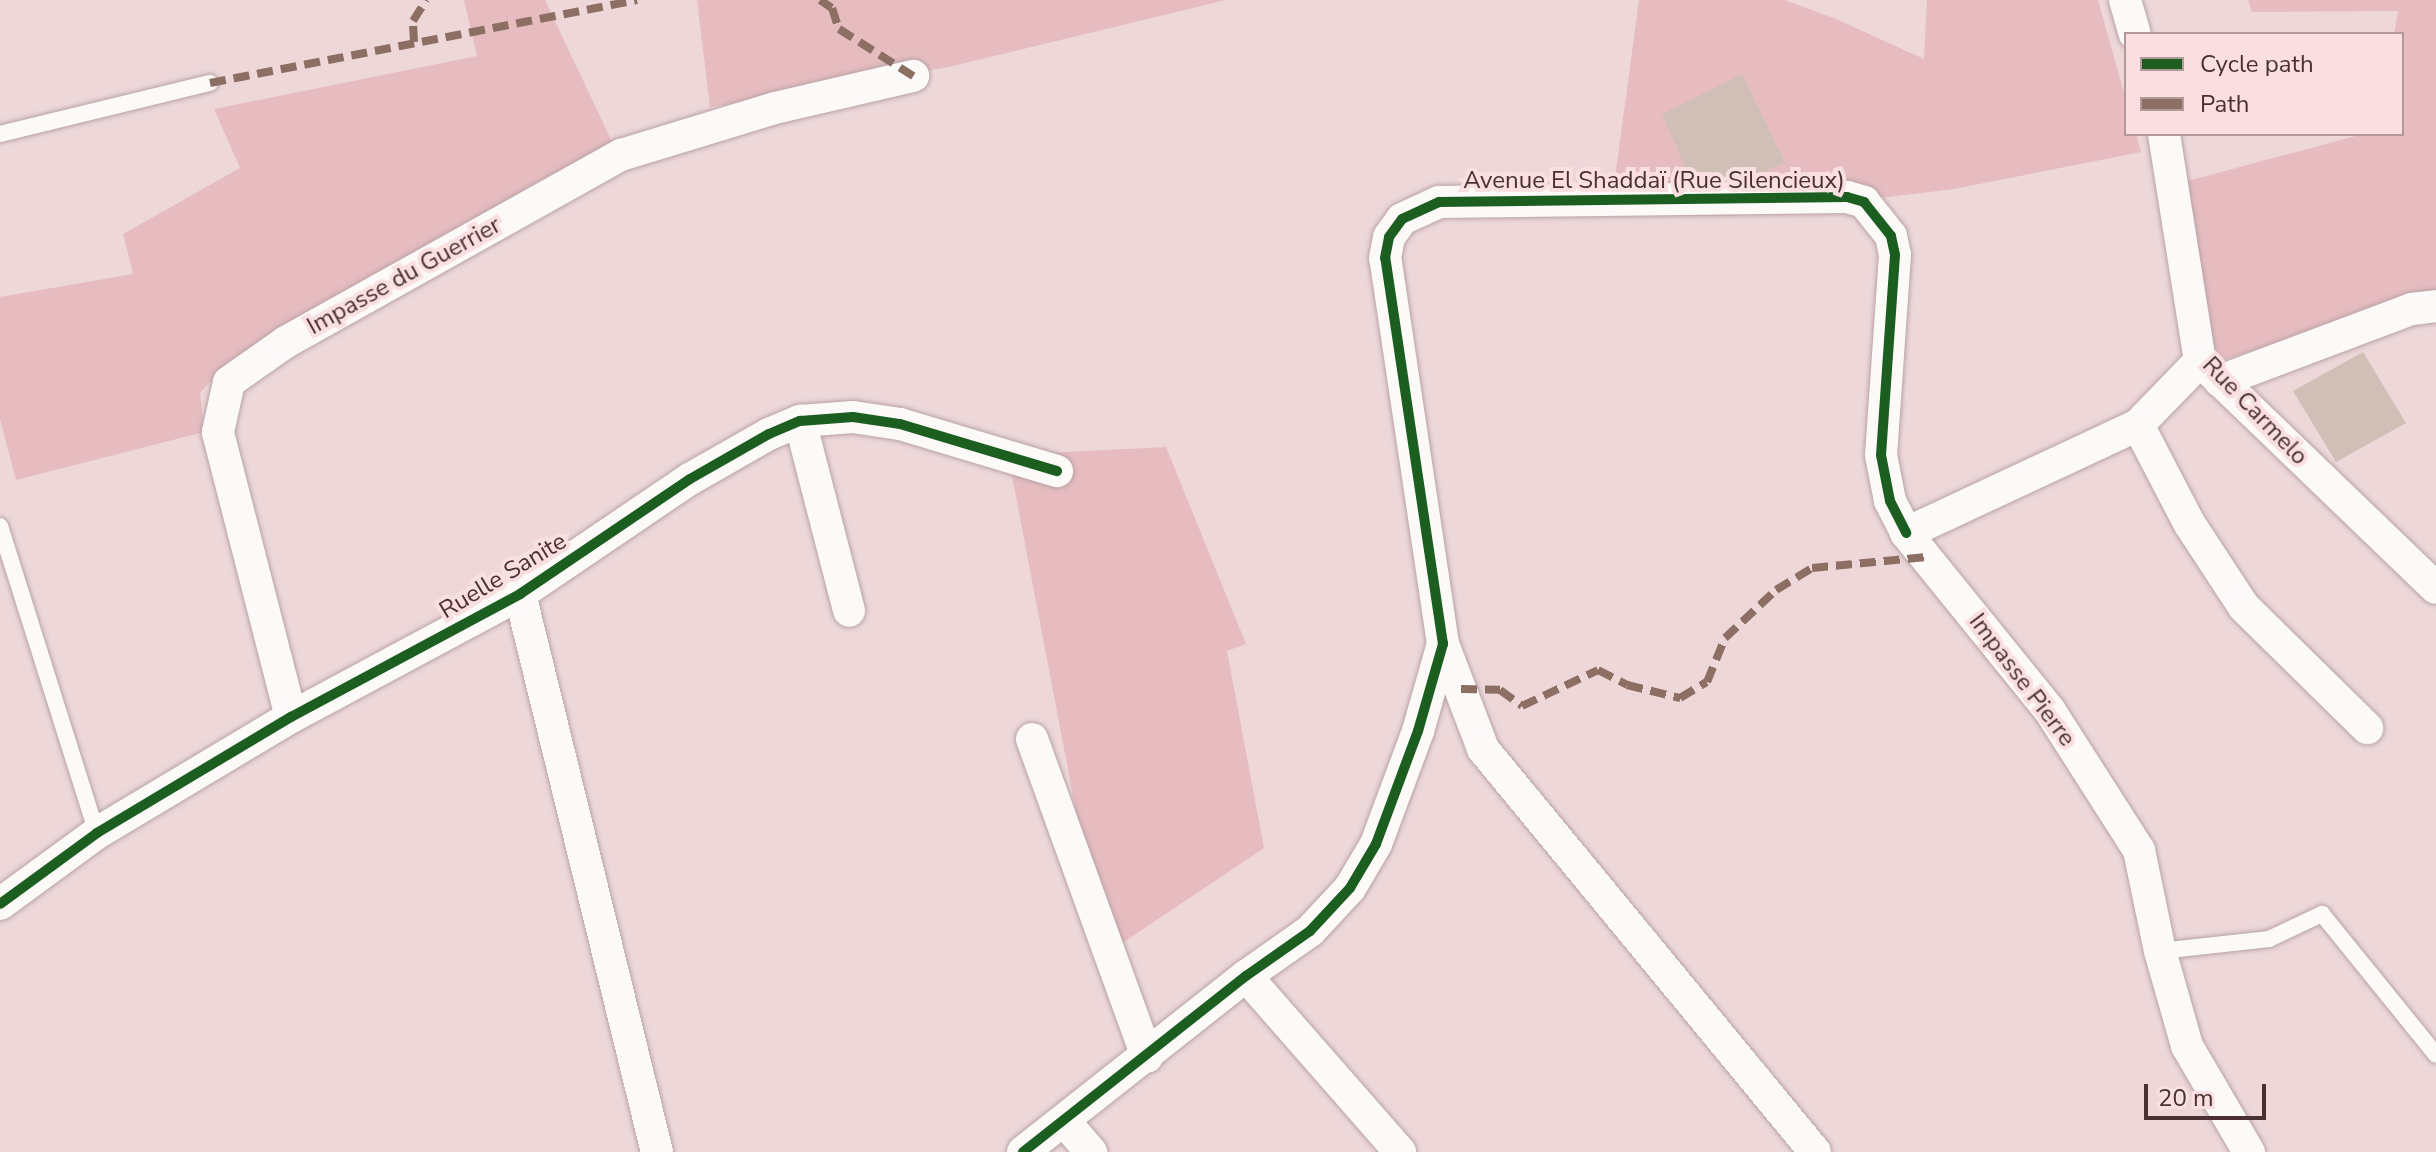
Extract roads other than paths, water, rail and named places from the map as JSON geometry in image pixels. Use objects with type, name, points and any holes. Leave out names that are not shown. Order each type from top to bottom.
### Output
[{"type":"street","points":[[2125,0],[2134,32]]},
{"type":"street","name":"Impasse du Guerrier","points":[[291,717],[218,432],[229,382],[286,342],[621,155],[775,108],[913,76]]},
{"type":"street","name":"Rue Carmelo","points":[[2164,136],[2210,371],[2436,588]]},
{"type":"street","name":"Avenue El Shaddaï (Rue Silencieux)","points":[[1023,1152],[1065,1122],[1246,976],[1310,931],[1350,888],[1381,830],[1418,731],[1443,644],[1385,258],[1389,237],[1402,219],[1439,202],[1847,197],[1864,202],[1891,236],[1895,255],[1881,455],[1890,501],[1906,533]]},
{"type":"street","points":[[1906,533],[2138,425],[2210,371],[2412,309],[2436,306]]},
{"type":"street","name":"Ruelle Sanite","points":[[0,904],[97,833],[291,717],[520,594],[690,479],[769,434],[800,421],[853,417],[900,424],[1057,471]]},
{"type":"street","points":[[800,421],[849,611]]},
{"type":"street","points":[[2138,425],[2189,523],[2244,607],[2367,728]]},
{"type":"street","name":"Impasse Pierre","points":[[1906,533],[2050,711],[2139,850],[2160,951],[2187,1046],[2249,1152]]},
{"type":"street","points":[[520,594],[657,1152]]},
{"type":"street","points":[[1443,644],[1483,749],[1815,1152]]},
{"type":"street","points":[[1032,739],[1147,1057]]},
{"type":"street","points":[[1246,976],[1400,1152]]},
{"type":"street","points":[[1065,1122],[1091,1152]]},
{"type":"lane","points":[[0,134],[210,83]]},
{"type":"lane","points":[[0,526],[97,833]]},
{"type":"lane","points":[[2160,951],[2269,939],[2322,914],[2436,1055]]}]
